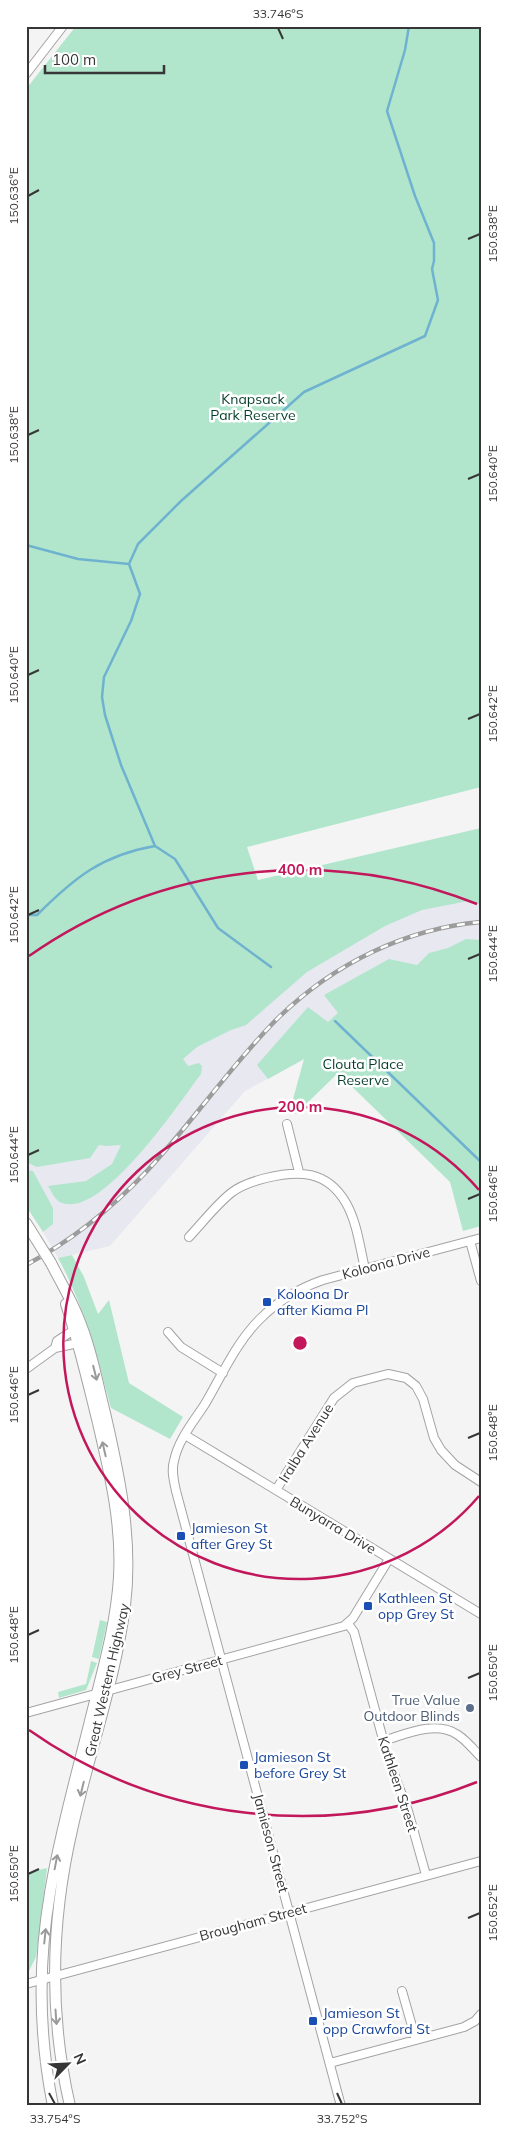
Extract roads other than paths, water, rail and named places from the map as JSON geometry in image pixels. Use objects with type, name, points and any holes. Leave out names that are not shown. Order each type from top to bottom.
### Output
[{"type":"main road","name":"Great Western Highway","points":[[26,1223],[51,1263],[96,1376],[119,1475],[128,1539],[124,1607],[54,1872],[44,1940],[42,1980],[46,2061],[53,2106]]},
{"type":"main road","name":"Great Western Highway","points":[[70,2106],[60,2056],[55,1977],[58,1914],[72,1831],[101,1692],[119,1576],[117,1514],[78,1343],[78,1328]]},
{"type":"street","points":[[26,74],[63,26]]},
{"type":"street","points":[[287,1124],[299,1172]]},
{"type":"street","points":[[189,1237],[224,1199],[239,1188],[261,1179],[299,1172],[309,1174],[327,1183],[342,1196],[350,1210],[365,1269]]},
{"type":"street","name":"Koloona Drive","points":[[185,1436],[252,1327],[278,1303],[312,1284],[481,1238]]},
{"type":"street","points":[[470,1241],[481,1280]]},
{"type":"street","points":[[55,1348],[57,1341],[78,1328]]},
{"type":"street","points":[[168,1332],[181,1347],[223,1373]]},
{"type":"street","points":[[26,1369],[55,1348],[78,1343]]},
{"type":"street","name":"Iralba Avenue","points":[[276,1490],[334,1398],[353,1383],[388,1374],[406,1378],[416,1386],[423,1399],[432,1432],[441,1450],[450,1460],[481,1482]]},
{"type":"street","name":"Bunyarra Drive","points":[[185,1436],[481,1614]]},
{"type":"street","name":"Jamieson Street","points":[[185,1436],[175,1456],[173,1477],[341,2106]]},
{"type":"street","points":[[348,1624],[389,1559]]},
{"type":"street","name":"Grey Street","points":[[26,1713],[348,1624]]},
{"type":"street","name":"Kathleen Street","points":[[348,1624],[354,1632],[383,1741],[408,1811],[426,1876]]},
{"type":"street","points":[[383,1741],[423,1730],[441,1729],[458,1735],[481,1757]]},
{"type":"street","name":"Brougham Street","points":[[26,1984],[481,1861]]},
{"type":"street","points":[[402,1990],[416,2040]]},
{"type":"street","points":[[330,2063],[470,2025],[481,2014]]},
{"type":"waterway","points":[[155,846],[121,765],[105,715],[102,697],[104,677],[131,621],[140,594],[129,564],[138,544],[181,501],[304,392],[425,336],[438,300],[432,269],[434,243],[415,196],[387,111],[405,50],[409,26]]},
{"type":"waterway","points":[[26,545],[78,559],[129,564]]},
{"type":"waterway","points":[[26,915],[37,915],[77,879],[104,862],[119,855],[155,846],[175,859],[218,928],[271,967]]},
{"type":"waterway","points":[[335,1021],[481,1162]]},
{"type":"railway","points":[[26,1265],[75,1235],[133,1186],[163,1153],[261,1035],[300,998],[347,965],[398,941],[425,932],[481,922]]},
{"type":"place","name":"Koloona Dr after Kiama Pl","points":[[267,1302]]},
{"type":"place","name":"Jamieson St after Grey St","points":[[181,1536]]},
{"type":"place","name":"Kathleen St opp Grey St","points":[[368,1606]]},
{"type":"place","name":"True Value Outdoor Blinds","points":[[470,1708]]},
{"type":"place","name":"Jamieson St before Grey St","points":[[244,1765]]},
{"type":"place","name":"Jamieson St opp Crawford St","points":[[313,2021]]},
{"type":"park label","name":"Knapsack Park Reserve","points":[[253,408]]},
{"type":"park label","name":"Clouta Place Reserve","points":[[363,1072]]}]
